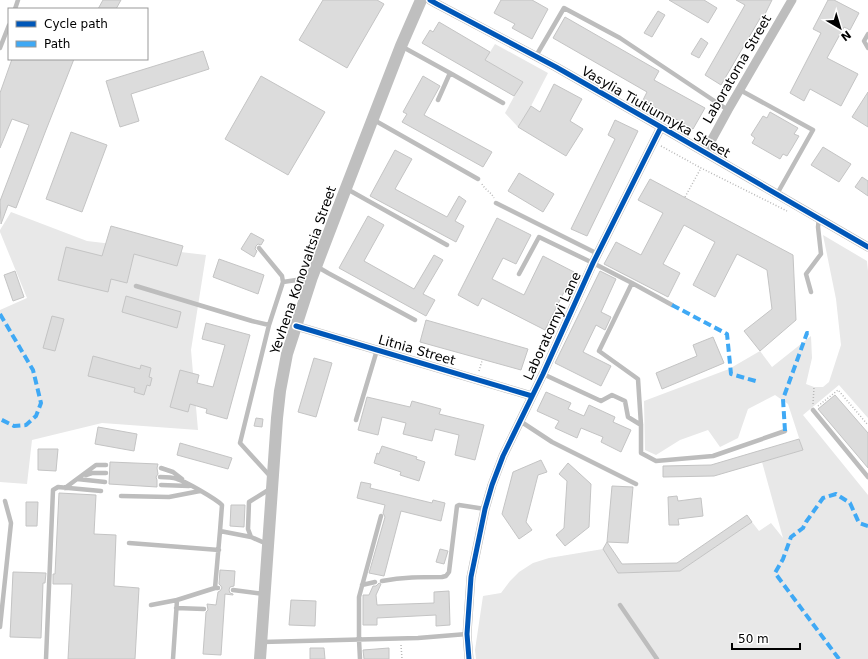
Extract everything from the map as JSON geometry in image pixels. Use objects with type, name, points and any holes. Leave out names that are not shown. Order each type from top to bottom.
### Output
[{"type":"main road","name":"Yevhena Konovaltsia Street","points":[[260,659],[277,418],[280,391],[287,354],[314,272],[401,46],[421,0]]},
{"type":"street","name":"Vasylia Tiutiunnyka Street","points":[[430,0],[536,56],[661,126],[868,247]]},
{"type":"street","name":"Laboratorna Street","points":[[705,152],[792,0]]},
{"type":"street","name":"Laboratornyi Lane","points":[[469,659],[467,634],[471,577],[485,509],[503,456],[543,374],[598,254],[661,126]]},
{"type":"street","name":"Litnia Street","points":[[296,326],[532,396]]},
{"type":"lane","points":[[536,56],[564,8],[620,38],[728,110]]},
{"type":"lane","points":[[0,48],[8,28]]},
{"type":"lane","points":[[868,34],[864,42],[868,48]]},
{"type":"lane","points":[[401,46],[503,103]]},
{"type":"lane","points":[[438,100],[450,73]]},
{"type":"lane","points":[[740,90],[813,130],[777,194]]},
{"type":"lane","points":[[373,119],[478,179]]},
{"type":"lane","points":[[346,188],[447,245]]},
{"type":"lane","points":[[496,203],[598,254]]},
{"type":"lane","points":[[811,292],[806,274],[821,254],[818,227],[819,218]]},
{"type":"lane","points":[[519,274],[539,238],[632,283],[672,305]]},
{"type":"lane","points":[[251,537],[248,529],[249,502],[272,483],[240,443],[269,324],[283,282],[282,276],[259,248]]},
{"type":"lane","points":[[283,282],[314,272],[328,273],[416,320]]},
{"type":"lane","points":[[632,283],[599,351],[638,379],[641,453],[656,461],[713,456],[785,431]]},
{"type":"lane","points":[[136,286],[252,321],[269,324]]},
{"type":"lane","points":[[356,420],[377,350]]},
{"type":"lane","points":[[543,374],[601,401],[612,395],[626,401],[628,417],[641,425]]},
{"type":"lane","points":[[813,410],[868,477]]},
{"type":"lane","points":[[520,421],[552,442],[636,484]]},
{"type":"lane","points":[[65,488],[96,465],[106,465]]},
{"type":"lane","points":[[151,605],[177,600],[217,588],[222,504],[172,472],[161,468]]},
{"type":"lane","points":[[77,480],[92,473],[106,473]]},
{"type":"lane","points":[[160,477],[177,479],[192,486]]},
{"type":"lane","points":[[77,480],[105,482]]},
{"type":"lane","points":[[161,485],[192,486]]},
{"type":"lane","points":[[46,659],[53,490],[58,487],[101,491]]},
{"type":"lane","points":[[121,496],[169,497],[200,491]]},
{"type":"lane","points":[[0,627],[11,523],[5,501]]},
{"type":"lane","points":[[382,581],[413,576],[446,576],[449,572],[457,506],[459,504],[485,509]]},
{"type":"lane","points":[[360,659],[360,597],[381,516]]},
{"type":"lane","points":[[220,531],[251,537],[268,545]]},
{"type":"lane","points":[[129,543],[219,550]]},
{"type":"lane","points":[[362,585],[374,582]]},
{"type":"lane","points":[[233,590],[264,594]]},
{"type":"lane","points":[[173,659],[177,600]]},
{"type":"lane","points":[[620,605],[657,659]]},
{"type":"lane","points":[[176,608],[204,609]]},
{"type":"lane","points":[[261,642],[424,638],[467,634]]},
{"type":"path","points":[[661,146],[790,213]]},
{"type":"path","points":[[685,197],[701,168]]},
{"type":"path","points":[[478,179],[485,189],[492,194],[496,203]]},
{"type":"path","points":[[813,410],[814,387]]},
{"type":"path","points":[[813,410],[838,390],[868,425]]},
{"type":"path","points":[[400,638],[402,659]]},
{"type":"shaded area","points":[[495,44],[548,73],[518,127],[505,113],[522,82],[485,60]]},
{"type":"shaded area","points":[[11,212],[87,241],[206,255],[191,350],[198,430],[102,423],[32,440],[27,484],[0,482],[0,310],[27,298],[0,232]]},
{"type":"shaded area","points":[[823,235],[867,261],[868,418],[839,385],[803,415],[868,495],[868,659],[476,659],[475,650],[483,596],[501,593],[519,572],[533,563],[549,558],[603,549],[618,573],[680,571],[752,522],[759,531],[771,523],[783,538],[762,462],[803,450],[788,404],[775,395],[748,409],[738,438],[720,447],[708,430],[680,440],[656,455],[645,450],[644,401],[729,369],[760,351],[772,367],[811,336],[812,358],[806,384],[814,387],[823,387],[829,382],[841,345],[836,299]]},
{"type":"building","points":[[103,0],[121,0],[117,8],[99,8]]},
{"type":"building","points":[[323,0],[377,0],[384,4],[347,68],[299,40]]},
{"type":"building","points":[[501,0],[532,0],[548,9],[532,39],[512,28],[515,24],[494,13]]},
{"type":"building","points":[[669,0],[704,0],[717,8],[708,23]]},
{"type":"building","points":[[736,0],[772,0],[764,16],[762,15],[721,85],[705,75],[745,5]]},
{"type":"building","points":[[828,0],[834,0],[859,13],[850,30],[844,27],[827,58],[858,74],[841,106],[810,89],[804,101],[790,93],[821,33],[813,29]]},
{"type":"building","points":[[658,11],[665,15],[652,37],[644,33]]},
{"type":"building","points":[[565,17],[659,71],[654,80],[705,108],[693,129],[643,100],[647,92],[553,38]]},
{"type":"building","points":[[439,22],[490,52],[485,60],[523,82],[514,96],[422,43],[430,30],[433,32]]},
{"type":"building","points":[[701,38],[708,43],[699,58],[691,54]]},
{"type":"building","points":[[203,51],[209,69],[131,94],[139,121],[120,127],[106,81]]},
{"type":"building","points":[[12,60],[74,60],[16,208],[8,205],[1,224],[0,201],[29,125],[12,119],[0,148],[0,93]]},
{"type":"building","points":[[261,76],[325,112],[288,175],[225,139]]},
{"type":"building","points":[[423,76],[440,86],[424,115],[492,152],[483,167],[402,122],[407,114],[403,112]]},
{"type":"building","points":[[554,84],[582,99],[570,121],[583,129],[566,156],[518,127],[531,106],[540,112]]},
{"type":"building","points":[[868,92],[868,127],[852,117]]},
{"type":"building","points":[[770,112],[798,128],[794,134],[799,136],[787,156],[783,154],[780,159],[752,143],[755,138],[751,135],[763,116],[767,118]]},
{"type":"building","points":[[615,120],[638,131],[587,236],[571,229],[615,139],[608,135]]},
{"type":"building","points":[[71,132],[107,145],[82,212],[46,199]]},
{"type":"building","points":[[823,147],[851,164],[839,182],[811,165]]},
{"type":"building","points":[[395,150],[412,159],[395,189],[447,217],[459,196],[466,201],[455,221],[464,226],[456,242],[370,196]]},
{"type":"building","points":[[519,173],[554,194],[543,212],[508,191]]},
{"type":"building","points":[[862,177],[868,181],[868,196],[855,187]]},
{"type":"building","points":[[650,179],[793,255],[796,320],[760,351],[744,331],[772,309],[767,270],[737,254],[715,297],[693,285],[715,242],[684,225],[663,264],[680,273],[668,297],[604,264],[616,242],[641,255],[663,213],[638,200]]},
{"type":"building","points":[[368,216],[384,225],[364,261],[414,289],[434,255],[443,260],[423,294],[435,300],[426,316],[339,268]]},
{"type":"building","points":[[497,218],[531,235],[516,264],[503,258],[492,279],[524,295],[543,256],[574,272],[545,330],[482,298],[478,306],[458,295]]},
{"type":"building","points":[[111,226],[183,246],[177,266],[134,254],[127,283],[111,279],[108,292],[58,280],[66,247],[102,256]]},
{"type":"building","points":[[251,233],[264,240],[261,245],[258,244],[256,246],[255,249],[257,251],[254,257],[241,249]]},
{"type":"building","points":[[219,259],[264,275],[258,294],[213,277]]},
{"type":"building","points":[[15,271],[24,297],[13,301],[4,275]]},
{"type":"building","points":[[600,271],[616,279],[601,312],[611,317],[605,330],[596,325],[583,352],[611,366],[601,386],[555,363]]},
{"type":"building","points":[[126,296],[181,312],[177,328],[122,312]]},
{"type":"building","points":[[52,316],[64,319],[55,351],[43,348]]},
{"type":"building","points":[[426,320],[528,349],[521,370],[420,342]]},
{"type":"building","points":[[206,323],[250,335],[227,419],[206,413],[207,409],[190,404],[188,412],[170,407],[180,370],[199,375],[197,383],[213,387],[225,345],[202,339]]},
{"type":"building","points":[[713,337],[724,363],[662,389],[656,373],[697,356],[693,345]]},
{"type":"building","points":[[93,356],[140,369],[141,365],[151,368],[149,377],[152,378],[150,386],[147,385],[144,395],[134,392],[135,388],[88,376]]},
{"type":"building","points":[[314,358],[332,363],[316,417],[298,412]]},
{"type":"building","points":[[546,392],[571,403],[568,409],[584,416],[589,405],[615,417],[613,422],[631,430],[621,452],[601,442],[603,437],[581,428],[577,438],[555,428],[559,421],[537,411]]},
{"type":"building","points":[[835,395],[868,433],[868,468],[818,409]]},
{"type":"building","points":[[367,397],[410,407],[412,401],[441,409],[439,414],[484,425],[475,460],[455,455],[459,435],[435,429],[432,441],[403,434],[406,423],[382,417],[378,435],[358,430]]},
{"type":"building","points":[[256,418],[263,419],[262,427],[254,426]]},
{"type":"building","points":[[98,427],[137,434],[134,451],[95,444]]},
{"type":"building","points":[[799,439],[803,450],[714,476],[663,477],[663,466],[711,465]]},
{"type":"building","points":[[180,443],[232,458],[228,469],[177,455]]},
{"type":"building","points":[[382,446],[417,457],[416,459],[425,462],[419,481],[400,475],[401,472],[374,463],[377,453],[379,454]]},
{"type":"building","points":[[38,449],[58,449],[56,471],[38,470]]},
{"type":"building","points":[[541,460],[547,472],[538,475],[526,522],[532,530],[519,539],[502,514],[513,472]]},
{"type":"building","points":[[110,462],[158,464],[158,474],[156,477],[157,487],[109,484]]},
{"type":"building","points":[[568,463],[591,484],[589,527],[565,546],[556,535],[564,528],[567,481],[559,474]]},
{"type":"building","points":[[361,482],[371,484],[370,488],[432,503],[433,500],[445,503],[441,521],[401,511],[384,576],[369,573],[385,517],[383,513],[385,505],[357,498]]},
{"type":"building","points":[[612,486],[633,487],[628,543],[607,542]]},
{"type":"building","points":[[59,493],[96,495],[94,534],[116,535],[114,586],[139,588],[135,659],[68,659],[72,584],[53,584],[53,574],[55,574]]},
{"type":"building","points":[[677,496],[678,501],[701,498],[703,516],[678,519],[679,525],[669,525],[668,497]]},
{"type":"building","points":[[26,502],[38,502],[37,526],[26,526]]},
{"type":"building","points":[[231,505],[245,505],[244,527],[230,526]]},
{"type":"building","points":[[747,515],[752,522],[680,571],[618,573],[603,549],[607,542],[622,564],[677,563]]},
{"type":"building","points":[[440,549],[448,551],[444,564],[436,562]]},
{"type":"building","points":[[220,570],[235,571],[234,586],[230,587],[229,590],[233,595],[225,594],[221,655],[203,654],[206,612],[208,610],[207,604],[216,605],[218,592],[222,588],[219,584]]},
{"type":"building","points":[[13,572],[46,573],[45,583],[43,583],[41,638],[10,637]]},
{"type":"building","points":[[379,583],[381,584],[376,595],[377,605],[434,603],[434,592],[449,591],[450,625],[436,626],[436,615],[377,618],[377,625],[363,625],[363,595],[369,595],[373,586],[376,586]]},
{"type":"building","points":[[291,600],[316,601],[315,626],[289,625]]},
{"type":"building","points":[[310,648],[324,648],[325,659],[310,659]]},
{"type":"building","points":[[389,648],[389,659],[364,659],[363,650]]},
{"type":"marked path","points":[[672,305],[727,334],[731,374],[759,382]]},
{"type":"marked path","points":[[0,314],[33,370],[41,403],[36,416],[26,425],[14,426],[0,419]]},
{"type":"marked path","points":[[785,431],[783,399],[807,333],[811,333]]},
{"type":"marked path","points":[[839,659],[775,573],[783,559],[791,537],[803,528],[823,498],[836,494],[850,503],[859,523],[868,526]]},
{"type":"cycle path","points":[[430,0],[556,67],[868,247]]},
{"type":"cycle path","points":[[469,659],[467,634],[471,577],[485,509],[492,485],[503,456],[543,374],[593,263],[661,127]]},
{"type":"cycle path","points":[[296,326],[532,396]]}]
